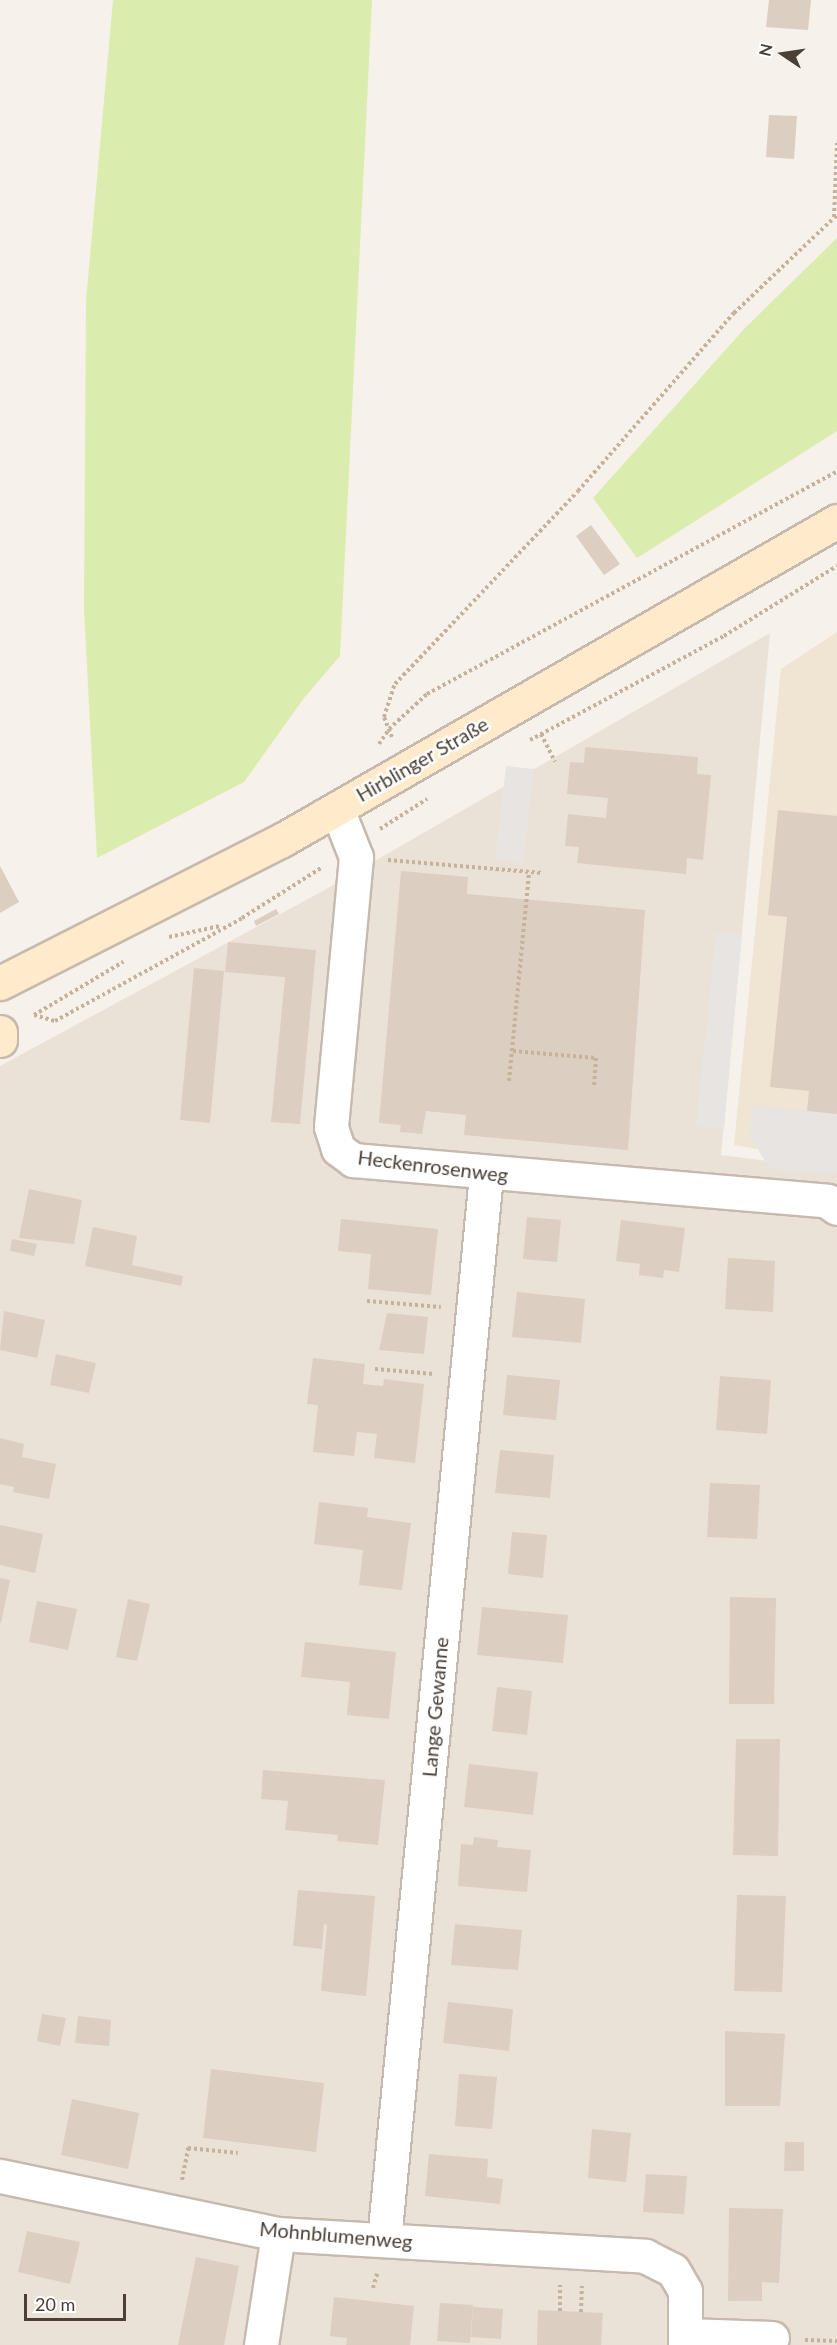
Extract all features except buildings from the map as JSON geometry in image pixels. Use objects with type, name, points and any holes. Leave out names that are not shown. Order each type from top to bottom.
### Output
[{"type":"street","name":"Hirblinger Straße","points":[[0,983],[337,809],[404,768],[837,521]]},
{"type":"street","name":"Heckenrosenweg","points":[[337,809],[354,853],[331,1127],[338,1149],[353,1160],[486,1174],[827,1201],[837,1208]]},
{"type":"street","points":[[0,1032],[0,1040]]},
{"type":"street","name":"Lange Gewanne","points":[[384,2240],[486,1174]]},
{"type":"street","name":"Mohnblumenweg","points":[[0,2176],[278,2234],[645,2256],[673,2270],[685,2291],[685,2340]]},
{"type":"street","points":[[261,2345],[278,2234]]},
{"type":"street","points":[[685,2340],[772,2338]]},
{"type":"path","points":[[404,768],[384,717],[395,684],[578,491],[734,313],[835,217],[837,143]]},
{"type":"path","points":[[376,749],[389,729],[427,694],[837,471]]},
{"type":"path","points":[[522,744],[724,636],[837,566]]},
{"type":"path","points":[[542,734],[555,762]]},
{"type":"path","points":[[132,956],[34,1015],[55,1021],[354,853],[435,794]]},
{"type":"path","points":[[354,853],[542,873]]},
{"type":"path","points":[[509,1081],[529,872]]},
{"type":"path","points":[[161,939],[224,926]]},
{"type":"path","points":[[513,1051],[596,1058],[594,1088]]},
{"type":"path","points":[[367,1302],[473,1310]]},
{"type":"path","points":[[375,1369],[467,1377]]},
{"type":"path","points":[[176,2212],[188,2148],[238,2153]]},
{"type":"shaded area","points":[[837,632],[837,1163],[734,1145],[781,669]]},
{"type":"shaded area","points":[[770,633],[721,1155],[837,1170],[837,2345],[0,2345],[0,1066],[321,892]]},
{"type":"shaded area","points":[[506,766],[534,769],[523,863],[495,860]]},
{"type":"shaded area","points":[[716,933],[742,934],[724,1129],[696,1126]]},
{"type":"shaded area","points":[[753,1105],[837,1114],[837,1174],[770,1169],[749,1135]]},
{"type":"green space","points":[[113,0],[372,0],[340,656],[304,698],[244,782],[97,858],[84,609],[86,301]]},
{"type":"green space","points":[[837,238],[837,431],[637,558],[593,498],[745,328]]}]
